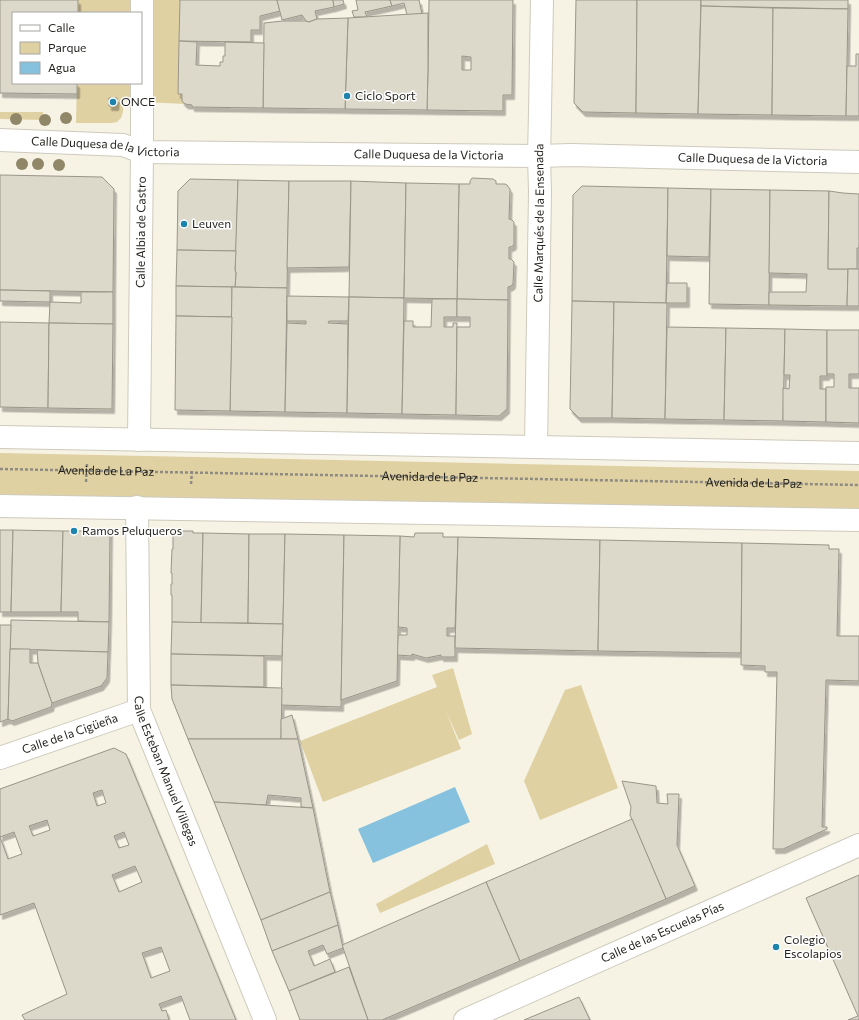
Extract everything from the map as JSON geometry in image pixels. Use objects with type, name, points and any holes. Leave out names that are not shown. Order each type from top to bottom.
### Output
[{"type":"street","name":"Calle Albia de Castro","points":[[140,440],[142,0]]},
{"type":"street","name":"Calle Marqués de la Ensenada","points":[[536,447],[542,0]]},
{"type":"street","name":"Calle Duquesa de la Victoria","points":[[0,140],[122,145],[142,152],[539,156],[571,155],[859,162]]},
{"type":"street","points":[[0,437],[859,453]]},
{"type":"street","points":[[0,506],[137,507],[859,520]]},
{"type":"street","name":"Calle Esteban Manuel Villegas","points":[[137,507],[139,710],[265,1020]]},
{"type":"street","name":"Calle de la Cigüeña","points":[[0,758],[139,710]]},
{"type":"street","name":"Calle de las Escuelas Pías","points":[[465,1020],[859,845]]},
{"type":"path","points":[[86,507],[88,439]]},
{"type":"path","points":[[190,508],[193,440]]},
{"type":"path","name":"Avenida de La Paz","points":[[0,469],[859,485]]},
{"type":"green space","points":[[78,0],[180,0],[179,65],[182,101],[185,104],[123,101],[123,112],[121,118],[117,122],[76,123],[77,84],[142,84],[142,12],[78,12]]},
{"type":"green space","points":[[0,112],[43,112],[43,120],[0,119]]},
{"type":"green space","points":[[0,453],[859,471],[859,509],[0,495]]},
{"type":"green space","points":[[453,668],[472,734],[459,740],[446,711],[461,749],[323,802],[300,741],[437,687],[432,675]]},
{"type":"green space","points":[[581,685],[618,788],[540,820],[524,781],[565,690]]},
{"type":"green space","points":[[487,844],[495,864],[380,913],[376,904]]},
{"type":"water","points":[[455,787],[470,822],[373,863],[358,829]]},
{"type":"building","points":[[0,0],[78,0],[78,12],[12,12],[12,84],[77,84],[77,94],[0,93]]},
{"type":"building","points":[[180,0],[277,0],[280,11],[260,16],[260,30],[251,30],[251,42],[179,41]]},
{"type":"building","points":[[277,0],[333,0],[334,7],[315,11],[317,19],[309,22],[306,21],[302,15],[282,20]]},
{"type":"building","points":[[333,0],[343,0],[344,4],[334,7]]},
{"type":"building","points":[[356,0],[390,0],[392,6],[365,12],[367,17],[354,17],[352,11],[358,10]]},
{"type":"building","points":[[390,0],[419,0],[422,14],[407,15],[404,3],[392,6]]},
{"type":"building","points":[[429,0],[513,0],[512,95],[503,95],[503,111],[427,110]],"holes":[[[462,56],[471,57],[471,70],[462,70]]]},
{"type":"building","points":[[576,0],[637,0],[636,113],[583,112],[574,103]]},
{"type":"building","points":[[637,0],[701,0],[698,114],[636,113]]},
{"type":"building","points":[[701,0],[848,0],[848,9],[701,6]]},
{"type":"building","points":[[701,6],[773,8],[772,115],[698,114]]},
{"type":"building","points":[[773,8],[848,9],[846,116],[772,115]]},
{"type":"building","points":[[428,13],[427,110],[345,109],[348,18]]},
{"type":"building","points":[[348,18],[345,109],[263,108],[264,23],[282,21],[309,22],[317,19]]},
{"type":"building","points":[[179,41],[197,42],[196,65],[220,66],[220,62],[223,62],[223,56],[225,56],[225,42],[264,43],[263,108],[192,107],[192,105],[185,104],[182,101],[182,94],[178,94]]},
{"type":"building","points":[[856,54],[859,54],[859,116],[846,116],[847,66],[856,66]]},
{"type":"building","name":"ONCE","points":[[109,98],[117,98],[116,106],[109,106]]},
{"type":"building","points":[[0,175],[102,177],[114,189],[113,292],[0,290]]},
{"type":"building","points":[[472,178],[493,179],[496,181],[496,184],[505,184],[510,189],[509,219],[514,222],[514,245],[509,247],[509,259],[514,262],[513,284],[508,287],[508,300],[457,299],[459,184],[470,184]]},
{"type":"building","points":[[190,179],[238,180],[236,251],[177,250],[178,191]]},
{"type":"building","points":[[238,180],[289,181],[287,288],[235,287]]},
{"type":"building","points":[[289,181],[351,181],[349,267],[287,268]]},
{"type":"building","points":[[351,181],[406,183],[404,298],[349,297]]},
{"type":"building","points":[[406,183],[459,184],[457,299],[404,298]]},
{"type":"building","points":[[582,186],[668,188],[666,303],[572,301],[573,195]]},
{"type":"building","points":[[668,188],[711,189],[709,257],[667,256]]},
{"type":"building","points":[[711,189],[770,190],[769,305],[709,304]]},
{"type":"building","points":[[770,190],[829,191],[828,269],[848,269],[847,306],[769,305],[769,292],[806,292],[807,274],[769,273]]},
{"type":"building","points":[[829,191],[859,194],[859,248],[857,248],[857,269],[828,269]]},
{"type":"building","points":[[177,250],[236,251],[235,287],[176,286]]},
{"type":"building","points":[[848,269],[859,269],[859,306],[847,306]]},
{"type":"building","points":[[667,283],[687,283],[687,303],[666,303]]},
{"type":"building","points":[[176,286],[232,287],[232,317],[176,316]]},
{"type":"building","points":[[232,287],[287,288],[285,412],[230,411]]},
{"type":"building","points":[[0,290],[50,291],[50,302],[0,301]]},
{"type":"building","points":[[81,292],[113,292],[113,324],[49,323],[50,302],[81,303]]},
{"type":"building","points":[[287,296],[349,297],[348,321],[329,321],[328,323],[348,324],[347,413],[285,412],[287,323],[306,324],[306,321],[287,321]]},
{"type":"building","points":[[349,297],[404,298],[402,414],[347,413]]},
{"type":"building","points":[[432,299],[457,299],[457,317],[444,317],[444,327],[453,327],[453,323],[457,323],[456,415],[402,414],[404,321],[413,321],[413,327],[431,327]]},
{"type":"building","points":[[457,299],[508,300],[507,409],[499,416],[456,415],[457,327],[470,327],[470,317],[457,317]]},
{"type":"building","points":[[572,301],[614,302],[612,418],[579,418],[570,409]]},
{"type":"building","points":[[614,302],[667,303],[665,419],[612,418]]},
{"type":"building","points":[[176,316],[232,317],[230,411],[175,410]]},
{"type":"building","points":[[0,322],[49,323],[48,408],[0,407]]},
{"type":"building","points":[[49,323],[113,324],[112,409],[48,408]]},
{"type":"building","points":[[667,327],[726,328],[724,420],[665,419]]},
{"type":"building","points":[[726,328],[785,329],[783,421],[724,420]]},
{"type":"building","points":[[785,329],[827,330],[827,376],[820,376],[820,389],[826,389],[826,422],[783,421],[783,388],[789,389],[790,375],[784,375]]},
{"type":"building","points":[[827,330],[859,330],[859,374],[849,374],[849,388],[859,388],[859,423],[826,422],[826,387],[834,387],[834,374],[827,374]]},
{"type":"building","points":[[0,530],[13,530],[11,612],[0,612]]},
{"type":"building","points":[[13,530],[63,531],[61,612],[11,612]]},
{"type":"building","points":[[63,531],[110,531],[109,622],[78,621],[78,612],[61,612]]},
{"type":"building","points":[[175,531],[193,531],[193,533],[203,533],[201,623],[172,622],[171,573],[173,533]]},
{"type":"building","points":[[203,533],[249,534],[248,623],[201,623]]},
{"type":"building","points":[[415,533],[443,533],[443,537],[458,537],[455,628],[447,628],[447,636],[455,636],[455,657],[441,657],[441,655],[426,658],[412,654],[412,656],[397,655],[398,635],[407,635],[407,628],[398,627],[400,536],[414,537]]},
{"type":"building","points":[[249,534],[285,534],[283,624],[248,623]]},
{"type":"building","points":[[285,534],[344,535],[341,707],[281,705]]},
{"type":"building","points":[[344,535],[400,536],[397,681],[341,700]]},
{"type":"building","points":[[458,537],[600,540],[598,651],[455,648]]},
{"type":"building","points":[[600,540],[742,543],[741,653],[598,651]]},
{"type":"building","points":[[742,543],[829,545],[829,549],[839,549],[837,636],[859,636],[859,681],[826,680],[822,827],[827,827],[827,829],[783,849],[773,849],[777,672],[765,672],[765,666],[741,665]]},
{"type":"building","points":[[11,620],[109,622],[108,652],[10,649]]},
{"type":"building","points":[[172,622],[283,624],[282,656],[171,654]]},
{"type":"building","points":[[0,625],[11,625],[8,719],[0,722]]},
{"type":"building","points":[[10,649],[30,649],[30,663],[38,663],[52,703],[51,707],[12,721],[8,719]]},
{"type":"building","points":[[37,650],[108,652],[107,678],[101,686],[52,703],[38,663]]},
{"type":"building","points":[[171,654],[264,656],[264,687],[171,685]]},
{"type":"building","points":[[171,685],[282,688],[281,739],[188,739],[172,699]]},
{"type":"building","points":[[292,715],[298,739],[281,739],[281,719]]},
{"type":"building","points":[[188,739],[298,739],[313,808],[301,807],[301,798],[268,795],[266,805],[214,802]]},
{"type":"building","points":[[114,748],[126,754],[236,1020],[190,1020],[181,996],[159,1004],[162,1011],[166,1010],[169,1020],[25,1020],[22,1015],[67,994],[34,903],[0,915],[0,837],[0,789]],"holes":[[[102,790],[106,803],[97,806],[93,793]],[[47,820],[50,830],[33,836],[29,826]],[[14,832],[22,854],[8,859],[0,837]],[[124,832],[129,845],[119,848],[114,836]],[[135,866],[142,882],[119,892],[112,875]],[[161,947],[170,971],[151,978],[142,953]]]},
{"type":"building","points":[[622,781],[656,786],[657,803],[668,804],[667,794],[679,794],[677,845],[695,886],[666,899],[630,815],[631,807]]},
{"type":"building","points":[[214,802],[313,808],[330,892],[261,920]]},
{"type":"building","points":[[632,819],[666,899],[520,961],[486,882]]},
{"type":"building","points":[[859,875],[859,1020],[848,1020],[858,1016],[806,898]]},
{"type":"building","points":[[486,882],[520,961],[382,1020],[368,1020],[342,945]]},
{"type":"building","points":[[330,892],[338,925],[272,951],[261,920]]},
{"type":"building","points":[[338,925],[343,948],[327,954],[323,945],[308,951],[314,966],[330,959],[335,972],[289,991],[272,951]]},
{"type":"building","points":[[349,967],[368,1020],[300,1020],[289,991]]},
{"type":"building","points":[[579,997],[590,1020],[524,1020]]},
{"type":"place","name":"Ciclo Sport","points":[[347,96]]},
{"type":"place","name":"ONCE","points":[[113,102]]},
{"type":"place","name":"Leuven","points":[[184,224]]},
{"type":"place","name":"Ramos Peluqueros","points":[[74,531]]},
{"type":"place","name":"Colegio Escolapios","points":[[776,947]]}]
